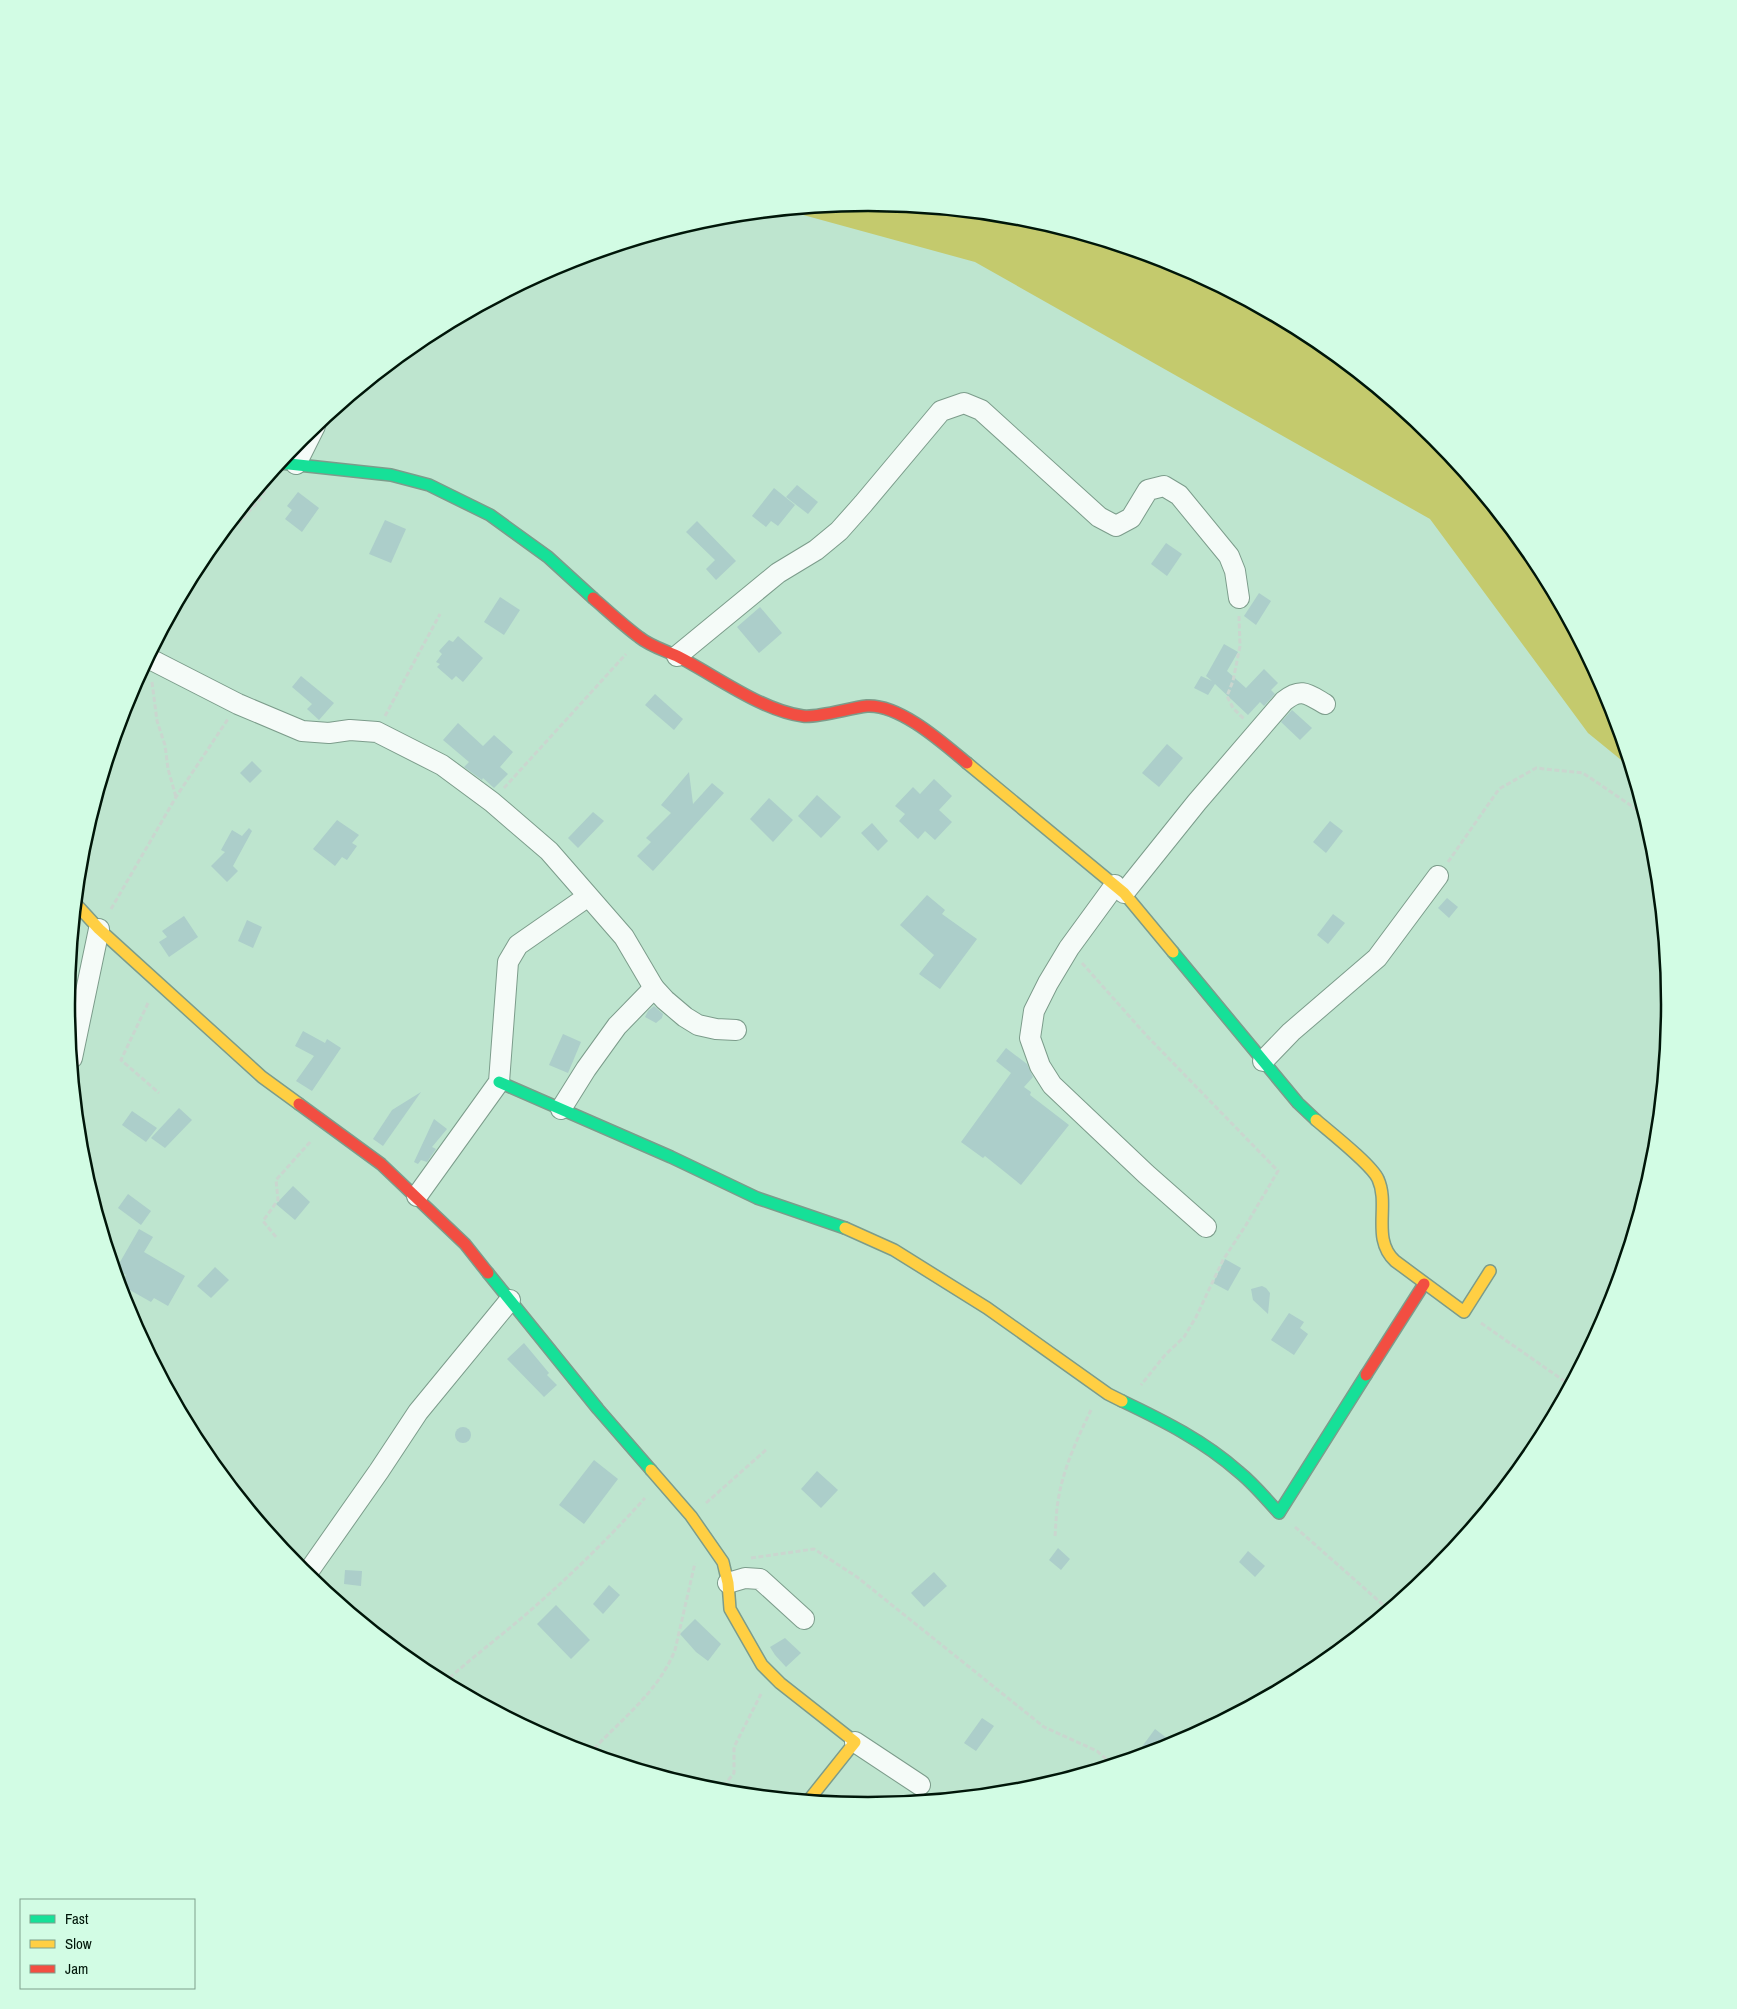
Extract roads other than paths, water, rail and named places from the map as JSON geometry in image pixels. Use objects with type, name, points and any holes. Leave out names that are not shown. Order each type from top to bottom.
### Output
[{"type":"street","points":[[677,656],[778,573],[816,550],[831,537],[863,504],[941,412],[964,403],[981,410],[1099,517],[1116,526],[1131,518],[1148,490],[1164,486],[1179,495],[1229,556],[1238,584],[1239,598]]},
{"type":"street","points":[[288,464],[391,475],[429,485],[490,515],[548,557],[640,638],[677,656],[728,685],[778,709],[804,716],[869,706],[908,718],[924,728],[1120,889],[1298,1103],[1375,1173],[1381,1184],[1383,1194],[1382,1232],[1386,1251],[1424,1284],[1464,1312],[1490,1271]]},
{"type":"street","points":[[154,661],[238,704],[302,732],[329,733],[350,730],[377,732],[442,765],[492,802],[549,851],[587,897],[624,937],[654,988],[685,1017],[698,1025],[716,1030],[736,1030]]},
{"type":"street","points":[[1206,1227],[1146,1174],[1052,1085],[1040,1066],[1030,1038],[1034,1011],[1069,948],[1284,701],[1299,692],[1310,695],[1326,704]]},
{"type":"street","points":[[1263,1061],[1297,1027],[1376,958],[1438,876]]},
{"type":"street","points":[[417,1196],[499,1082],[508,962],[518,945],[587,897]]},
{"type":"street","points":[[81,910],[99,929],[262,1077],[381,1164],[417,1196],[465,1244],[598,1409],[691,1516],[723,1562],[728,1583],[730,1609],[733,1617],[770,1675],[855,1742],[920,1785]]},
{"type":"street","points":[[76,1038],[99,929]]},
{"type":"street","points":[[561,1109],[586,1069],[617,1026],[654,988]]},
{"type":"street","points":[[499,1082],[671,1157],[757,1198],[851,1230],[894,1250],[987,1308],[1102,1389],[1175,1426],[1214,1451],[1241,1473],[1279,1514],[1424,1284]]},
{"type":"street","points":[[310,1569],[418,1412],[510,1300]]},
{"type":"street","points":[[728,1583],[745,1578],[760,1579],[804,1619]]},
{"type":"street","points":[[813,1796],[855,1742]]}]
